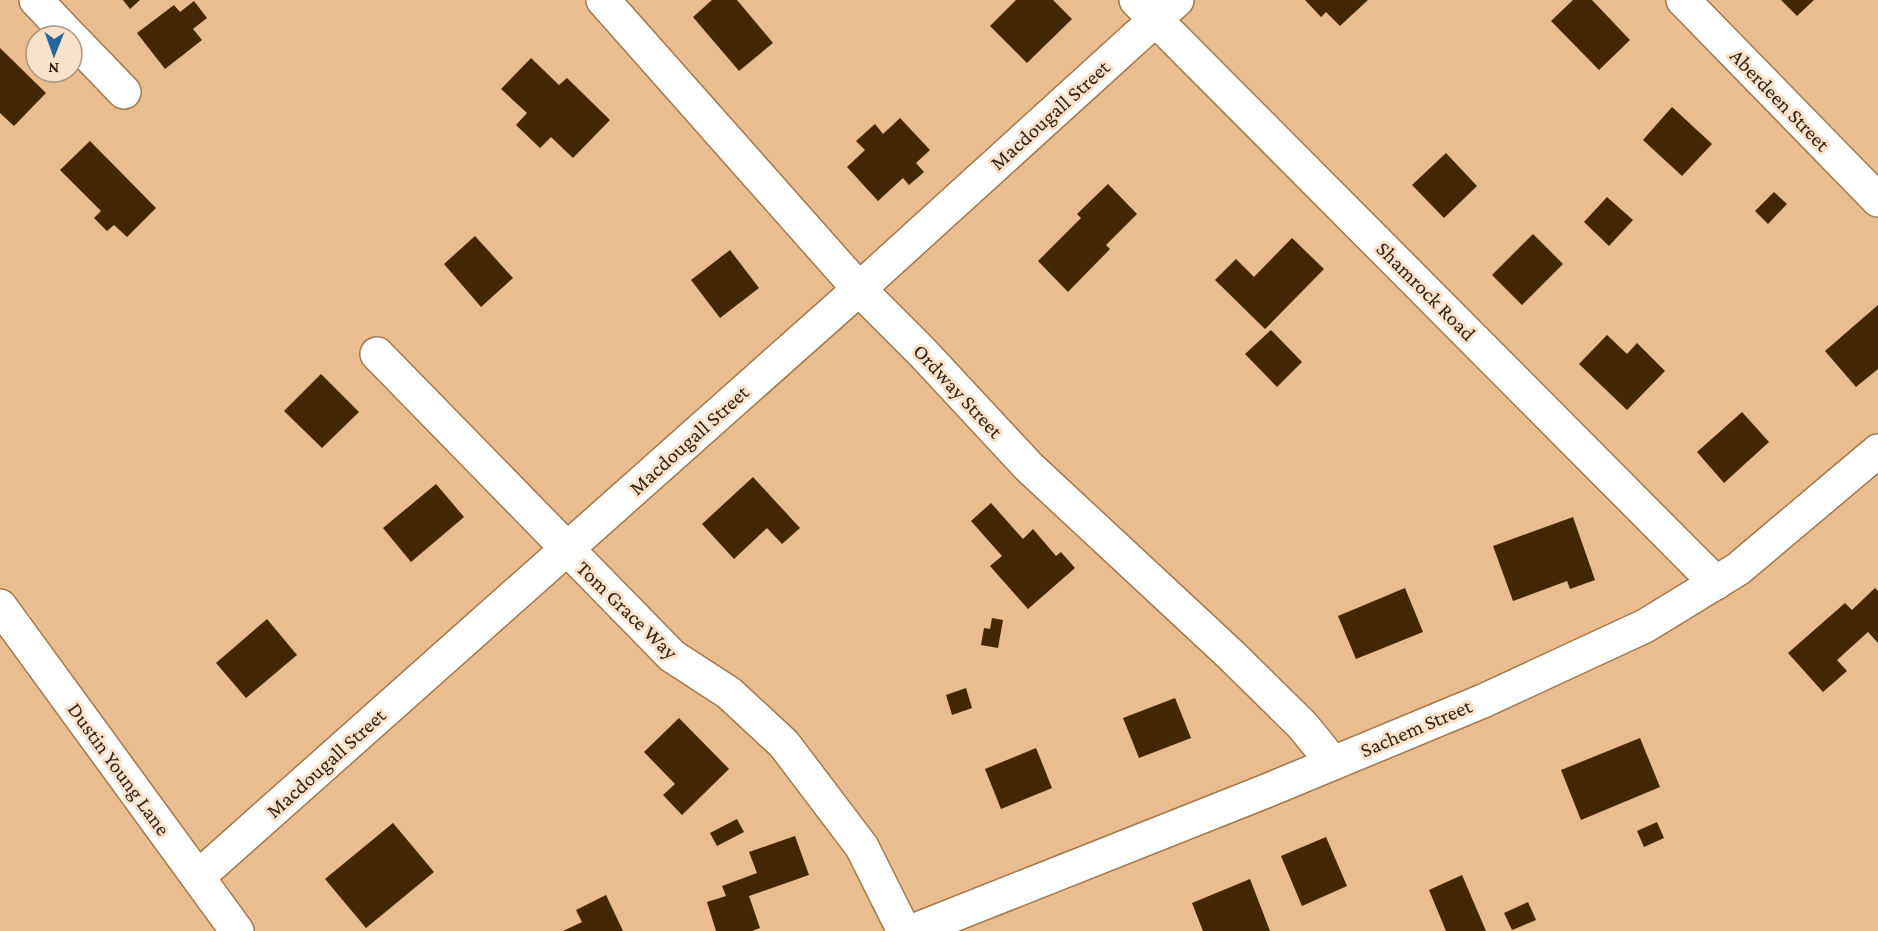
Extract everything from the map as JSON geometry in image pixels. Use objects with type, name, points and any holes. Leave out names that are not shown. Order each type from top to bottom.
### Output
[{"type":"street","points":[[36,0],[59,24]]},
{"type":"street","name":"Ordway Street","points":[[603,0],[859,289],[1029,467],[1231,655],[1303,726],[1333,763]]},
{"type":"street","name":"Aberdeen Street","points":[[1683,0],[1878,200]]},
{"type":"street","name":"Macdougall Street","points":[[198,877],[859,289],[1156,6]]},
{"type":"street","name":"Shamrock Road","points":[[1156,6],[1716,583]]},
{"type":"street","points":[[84,50],[124,92]]},
{"type":"street","name":"Tom Grace Way","points":[[377,354],[565,550],[672,656],[729,693],[784,744],[862,847],[904,931]]},
{"type":"street","name":"Sachem Street","points":[[913,931],[1483,701],[1634,631],[1738,569],[1878,451]]},
{"type":"street","name":"Dustin Young Lane","points":[[0,606],[237,931]]},
{"type":"building","points":[[123,0],[140,0],[130,9]]},
{"type":"building","points":[[712,0],[737,0],[773,43],[739,71],[693,17]]},
{"type":"building","points":[[1016,0],[1053,0],[1072,19],[1027,63],[990,26]]},
{"type":"building","points":[[1305,0],[1368,0],[1340,26],[1326,12],[1321,17]]},
{"type":"building","points":[[1573,0],[1592,0],[1630,40],[1599,70],[1551,21]]},
{"type":"building","points":[[1781,0],[1814,0],[1797,16]]},
{"type":"building","points":[[194,1],[207,18],[193,29],[202,40],[165,69],[137,33],[174,5],[180,12]]},
{"type":"building","points":[[0,48],[24,71],[24,84],[37,84],[46,93],[14,126],[0,113]]},
{"type":"building","points":[[531,58],[559,85],[567,78],[610,120],[573,158],[551,137],[540,148],[516,125],[527,113],[501,89]]},
{"type":"building","points":[[1672,107],[1712,144],[1682,176],[1643,140]]},
{"type":"building","points":[[900,118],[930,150],[916,163],[924,172],[909,185],[903,178],[878,201],[847,167],[865,150],[856,141],[875,124],[883,134]]},
{"type":"building","points":[[90,141],[156,208],[127,237],[114,225],[107,231],[94,218],[101,211],[60,170]]},
{"type":"building","points":[[1446,153],[1477,186],[1444,218],[1412,185]]},
{"type":"building","points":[[1108,184],[1137,214],[1106,245],[1110,249],[1068,292],[1038,261],[1081,218],[1077,214]]},
{"type":"building","points":[[1774,192],[1787,204],[1768,224],[1755,211]]},
{"type":"building","points":[[1607,197],[1633,220],[1609,246],[1584,222]]},
{"type":"building","points":[[1533,234],[1563,264],[1522,305],[1492,275]]},
{"type":"building","points":[[475,236],[513,278],[481,307],[444,264]]},
{"type":"building","points":[[1292,238],[1324,269],[1265,329],[1215,280],[1236,259],[1254,277]]},
{"type":"building","points":[[730,250],[759,288],[720,318],[691,280]]},
{"type":"building","points":[[1878,305],[1878,369],[1856,387],[1825,351]]},
{"type":"building","points":[[1271,330],[1302,362],[1277,387],[1245,354]]},
{"type":"building","points":[[1607,335],[1627,354],[1637,343],[1665,371],[1627,410],[1579,364]]},
{"type":"building","points":[[321,374],[359,412],[322,448],[284,411]]},
{"type":"building","points":[[1742,412],[1769,442],[1724,483],[1697,452]]},
{"type":"building","points":[[753,477],[800,528],[782,544],[767,528],[734,559],[702,524]]},
{"type":"building","points":[[436,484],[464,517],[411,562],[383,528]]},
{"type":"building","points":[[991,503],[1023,539],[1033,529],[1056,556],[1061,552],[1075,568],[1028,609],[990,566],[1002,556],[971,521]]},
{"type":"building","points":[[1573,517],[1595,580],[1570,589],[1567,581],[1513,601],[1493,546]]},
{"type":"building","points":[[1405,588],[1423,632],[1356,659],[1338,616]]},
{"type":"building","points":[[1875,588],[1878,591],[1878,643],[1868,632],[1837,660],[1847,671],[1823,692],[1788,653],[1845,603],[1852,610]]},
{"type":"building","points":[[992,618],[1003,620],[998,648],[981,645],[984,628],[990,629]]},
{"type":"building","points":[[267,619],[297,655],[246,698],[216,663]]},
{"type":"building","points":[[966,688],[972,708],[952,715],[946,695]]},
{"type":"building","points":[[1175,698],[1191,738],[1139,758],[1123,718]]},
{"type":"building","points":[[679,718],[729,769],[682,815],[663,795],[675,784],[644,752]]},
{"type":"building","points":[[1640,738],[1660,787],[1581,820],[1561,770]]},
{"type":"building","points":[[1036,748],[1052,788],[1001,809],[985,769]]},
{"type":"building","points":[[737,819],[744,832],[717,846],[710,833]]},
{"type":"building","points":[[1657,822],[1664,838],[1644,847],[1637,831]]},
{"type":"building","points":[[393,823],[434,872],[366,928],[325,879]]},
{"type":"building","points":[[795,836],[809,875],[749,896],[760,928],[752,931],[716,931],[707,902],[726,896],[722,886],[757,873],[749,852]]},
{"type":"building","points":[[1326,837],[1347,886],[1302,906],[1281,856]]},
{"type":"building","points":[[1462,875],[1486,931],[1446,931],[1429,890]]},
{"type":"building","points":[[1250,879],[1270,931],[1203,931],[1192,903]]},
{"type":"building","points":[[606,895],[623,931],[563,931],[582,922],[576,910]]},
{"type":"building","points":[[1528,902],[1536,920],[1512,930],[1504,913]]}]
